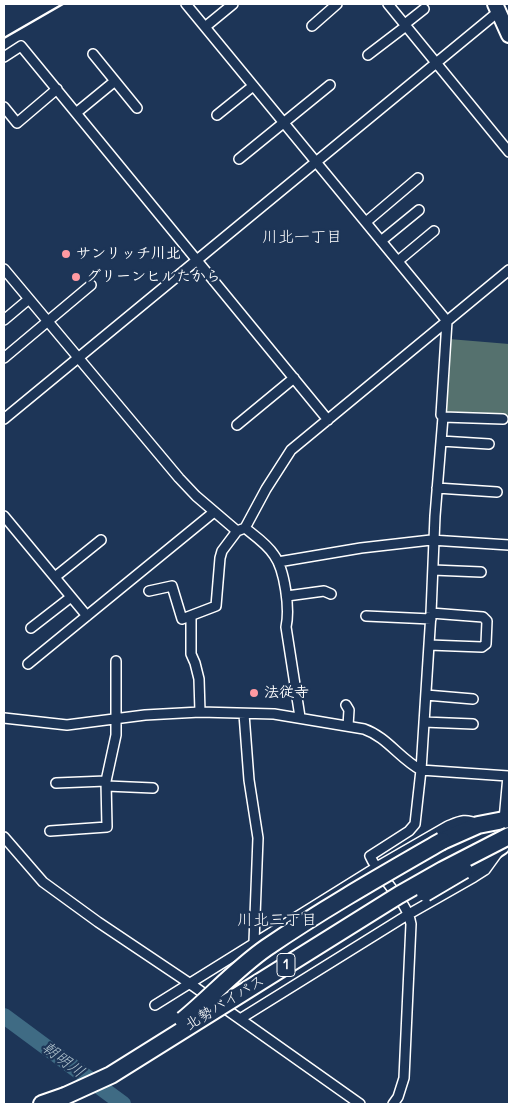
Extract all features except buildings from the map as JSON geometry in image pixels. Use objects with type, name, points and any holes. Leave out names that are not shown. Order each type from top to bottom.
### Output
[{"type":"highway","name":"1","points":[[111,1074],[168,1032],[266,948],[387,872],[442,841],[478,825],[506,819]]},
{"type":"highway","name":"1","points":[[65,1096],[114,1078],[153,1058],[464,870],[506,841]]},
{"type":"highway","name":"北勢バイパス","points":[[42,1104],[65,1096],[111,1074],[399,895],[443,870],[506,841]]},
{"type":"main road","points":[[496,8],[509,35]]},
{"type":"street","points":[[186,4],[448,321],[426,695],[415,824],[409,831],[370,856],[375,868],[409,914],[411,924],[404,1078],[398,1097],[393,1104]]},
{"type":"street","points":[[205,27],[233,4]]},
{"type":"street","points":[[312,26],[337,4]]},
{"type":"street","points":[[388,4],[509,152]]},
{"type":"street","points":[[4,419],[316,162],[496,8]]},
{"type":"street","points":[[368,55],[424,10]]},
{"type":"street","points":[[4,57],[21,46],[328,420]]},
{"type":"street","points":[[93,54],[137,108]]},
{"type":"street","points":[[76,113],[115,81]]},
{"type":"street","points":[[239,159],[330,85]]},
{"type":"street","points":[[217,115],[253,86]]},
{"type":"street","points":[[4,107],[17,123],[56,89]]},
{"type":"street","points":[[366,222],[418,178]]},
{"type":"street","points":[[382,241],[419,210]]},
{"type":"street","points":[[398,261],[434,231]]},
{"type":"street","points":[[4,268],[47,322],[179,478],[214,512],[270,550],[278,562],[287,596],[288,613],[286,627],[300,717]]},
{"type":"street","points":[[148,591],[172,586],[182,619],[216,606],[222,551],[241,530],[291,450],[509,270]]},
{"type":"street","points":[[4,358],[91,285]]},
{"type":"street","points":[[4,320],[29,299]]},
{"type":"street","points":[[237,425],[294,378]]},
{"type":"street","points":[[443,417],[502,419]]},
{"type":"street","points":[[441,441],[489,444]]},
{"type":"street","points":[[437,488],[497,492]]},
{"type":"street","points":[[28,664],[214,512]]},
{"type":"street","points":[[4,516],[87,616]]},
{"type":"street","points":[[55,577],[101,540]]},
{"type":"street","points":[[278,562],[396,543],[435,541],[509,545]]},
{"type":"street","points":[[433,570],[481,572]]},
{"type":"street","points":[[287,596],[324,591],[331,594]]},
{"type":"street","points":[[31,628],[71,596]]},
{"type":"street","points":[[191,616],[191,654],[199,679],[200,712]]},
{"type":"street","points":[[366,616],[483,617],[487,620],[486,644],[482,647],[429,645]]},
{"type":"street","points":[[50,831],[107,827],[106,783],[116,735],[116,661]]},
{"type":"street","points":[[426,695],[473,698]]},
{"type":"street","points":[[346,705],[349,710],[348,726]]},
{"type":"street","points":[[4,718],[67,725],[145,715],[200,712],[274,714],[348,726],[374,733],[421,770],[509,776],[506,819]]},
{"type":"street","points":[[244,714],[249,780],[258,838],[254,942]]},
{"type":"street","points":[[424,722],[473,724]]},
{"type":"street","points":[[56,783],[106,783],[153,788]]},
{"type":"street","points":[[155,1005],[375,868],[448,826],[470,820],[478,825]]},
{"type":"street","points":[[4,837],[43,882],[360,1104]]},
{"type":"street","points":[[240,1019],[409,914],[485,870],[506,841]]},
{"type":"green space","points":[[449,339],[509,344],[509,416],[445,413]]},
{"type":"waterway","name":"朝明川","points":[[4,1016],[123,1104]]},
{"type":"railway","points":[[4,38],[63,4]]},
{"type":"place","name":"サンリッチ川北","points":[[66,254]]},
{"type":"place","name":"グリーンヒルたから","points":[[76,277]]},
{"type":"place","name":"法従寺","points":[[254,693]]},
{"type":"district","name":"川北一丁目","points":[[302,237]]},
{"type":"district","name":"川北三丁目","points":[[277,920]]}]
